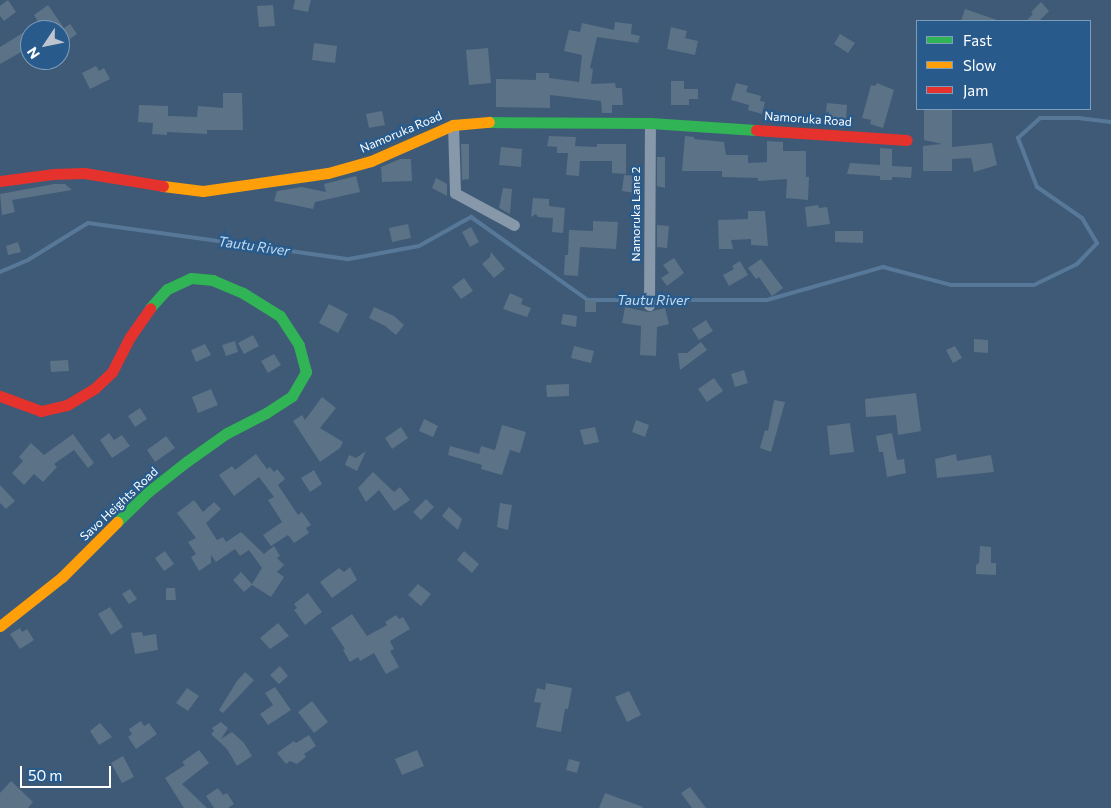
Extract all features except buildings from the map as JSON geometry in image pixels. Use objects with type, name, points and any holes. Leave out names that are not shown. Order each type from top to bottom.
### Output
[{"type":"street","name":"Namoruka Road","points":[[0,181],[53,174],[84,173],[153,185],[203,191],[328,173],[371,162],[453,125],[476,122],[650,123],[907,140]]},
{"type":"street","name":"Namoruka Lane 2","points":[[649,305],[650,123]]},
{"type":"street","points":[[453,125],[455,193],[514,225]]},
{"type":"street","name":"Savo Heights Road","points":[[0,396],[41,411],[67,405],[95,388],[112,372],[130,338],[154,303],[167,289],[191,278],[213,280],[243,293],[280,316],[299,346],[306,372],[292,396],[266,413],[227,433],[148,492],[62,577],[0,626]]},
{"type":"waterway","name":"Tautu River","points":[[0,272],[28,260],[88,223],[349,259],[419,246],[471,217],[588,300],[767,300],[883,267],[951,285],[1034,285],[1077,264],[1097,243],[1082,218],[1037,187],[1018,138],[1040,118],[1078,118],[1111,122]]},
{"type":"traffic: fast","points":[[489,122],[650,123],[756,130]]},
{"type":"traffic: fast","points":[[117,522],[148,492],[186,462],[227,433],[266,413],[292,396],[306,372],[299,345],[280,316],[243,293],[213,280],[191,278],[167,289],[150,308]]},
{"type":"traffic: slow","points":[[163,186],[203,191],[328,173],[371,161],[453,125],[489,122]]},
{"type":"traffic: slow","points":[[0,626],[62,577],[117,522]]},
{"type":"traffic: jam","points":[[756,130],[907,140]]},
{"type":"traffic: jam","points":[[0,181],[53,174],[84,173],[163,186]]},
{"type":"traffic: jam","points":[[0,396],[41,411],[67,405],[95,388],[112,372],[130,337],[150,308]]}]
